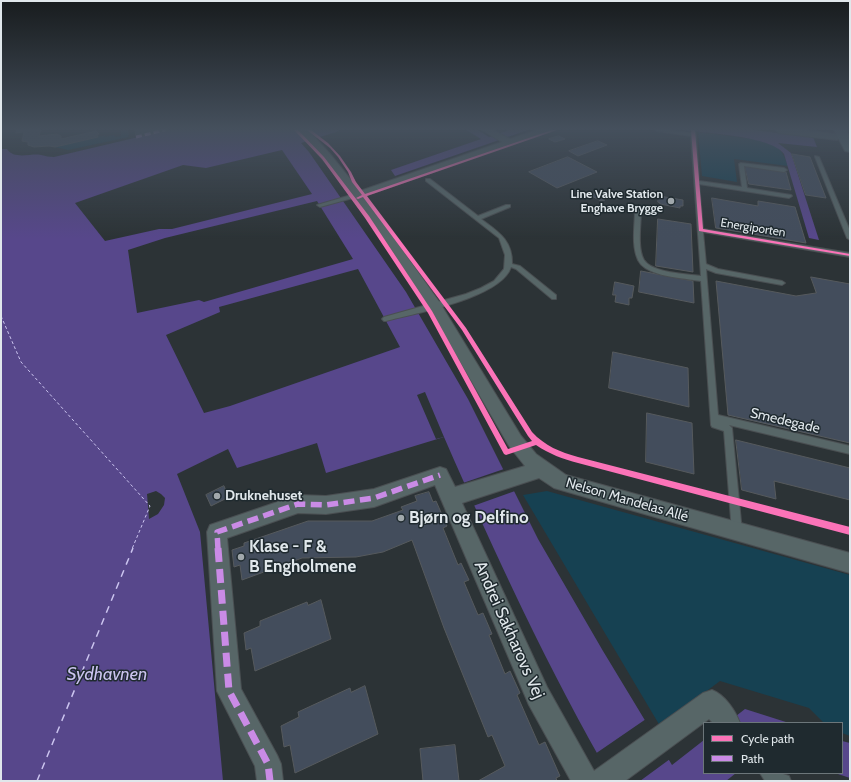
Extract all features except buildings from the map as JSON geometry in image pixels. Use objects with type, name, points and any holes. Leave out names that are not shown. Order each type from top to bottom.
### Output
[{"type":"street","name":"Nelson Mandelas Allé","points":[[331,166],[352,197],[435,306],[515,441],[525,456],[541,469],[561,482],[850,563]]},
{"type":"street","points":[[352,197],[427,166]]},
{"type":"street","points":[[458,495],[541,469]]},
{"type":"street","name":"Andrei Sakharovs Vej","points":[[270,781],[268,764],[229,691],[217,532],[298,504],[326,505],[374,498],[440,475],[458,495],[538,696],[599,780]]},
{"type":"street","points":[[599,780],[660,741],[712,702],[727,721]]},
{"type":"lane","name":"Energiporten","points":[[696,166],[701,230],[850,255]]},
{"type":"lane","points":[[741,166],[745,189]]},
{"type":"lane","points":[[759,166],[784,170]]},
{"type":"lane","points":[[822,166],[850,238]]},
{"type":"lane","points":[[386,319],[455,300],[495,284],[505,273],[509,265],[509,256],[501,237],[428,180]]},
{"type":"lane","points":[[697,182],[789,196]]},
{"type":"lane","points":[[320,205],[352,197]]},
{"type":"lane","points":[[478,218],[508,206]]},
{"type":"lane","points":[[638,210],[638,249],[640,259],[643,264],[652,269],[704,279]]},
{"type":"lane","points":[[701,230],[715,425],[728,428],[737,532]]},
{"type":"lane","points":[[509,265],[518,267],[554,297]]},
{"type":"lane","points":[[703,265],[716,271],[782,283]]},
{"type":"lane","name":"Smedegade","points":[[715,418],[850,450]]},
{"type":"lane","points":[[768,774],[769,776],[784,781]]},
{"type":"shaded area","points":[[701,166],[735,166],[737,182],[702,176]]},
{"type":"shaded area","points":[[547,491],[850,575],[850,736],[843,733],[843,722],[823,722],[809,708],[720,681],[660,726],[523,495]]},
{"type":"water","name":"Sydhavnen","points":[[1,166],[179,166],[75,203],[105,241],[159,229],[172,229],[312,194],[293,166],[319,166],[406,292],[468,399],[538,539],[603,651],[672,765],[703,741],[703,774],[735,774],[726,781],[613,781],[545,655],[483,525],[444,437],[326,473],[317,443],[237,468],[228,449],[177,474],[200,532],[223,781],[1,781]],"holes":[[[317,201],[353,259],[204,302],[199,300],[137,313],[128,250],[165,238]],[[358,269],[400,347],[230,406],[204,413],[166,335],[220,312],[219,307]]]},
{"type":"water","name":"Sydhavnen","points":[[194,166],[212,166],[206,168]]},
{"type":"water","points":[[401,166],[422,166],[395,176],[391,170]]},
{"type":"water","points":[[788,166],[795,166],[819,240],[809,238]]},
{"type":"water","points":[[745,709],[786,722],[728,722]]},
{"type":"water","points":[[843,741],[850,743],[850,778],[838,774],[843,774]]},
{"type":"pier","points":[[425,392],[444,437],[436,439],[417,395]]},
{"type":"pier","points":[[504,469],[515,491],[473,506],[463,483]]},
{"type":"pier","points":[[156,491],[165,498],[164,505],[158,514],[149,519],[147,494]]},
{"type":"pier","points":[[646,719],[670,759],[640,781],[611,781],[595,754]]},
{"type":"ferry route","points":[[1,316],[21,362],[150,506],[132,549]]},
{"type":"ferry route","points":[[37,781],[133,548]]},
{"type":"marked path","points":[[270,781],[268,764],[229,691],[217,532],[298,504],[326,505],[374,498],[440,475]]},
{"type":"cycle path","points":[[329,166],[367,217],[430,312],[506,452],[536,442]]},
{"type":"cycle path","points":[[346,166],[354,182],[464,329],[530,434],[540,444],[558,454],[578,460],[850,531]]},
{"type":"cycle path","points":[[358,198],[449,166]]},
{"type":"cycle path","points":[[696,166],[701,230],[850,255]]},
{"type":"place","name":"Line Valve Station Enghave Brygge","points":[[671,201]]},
{"type":"place","name":"Druknehuset","points":[[217,496]]},
{"type":"place","name":"Bjørn og Delfino","points":[[401,518]]},
{"type":"place","name":"Klase - F & B Engholmene","points":[[241,557]]}]
